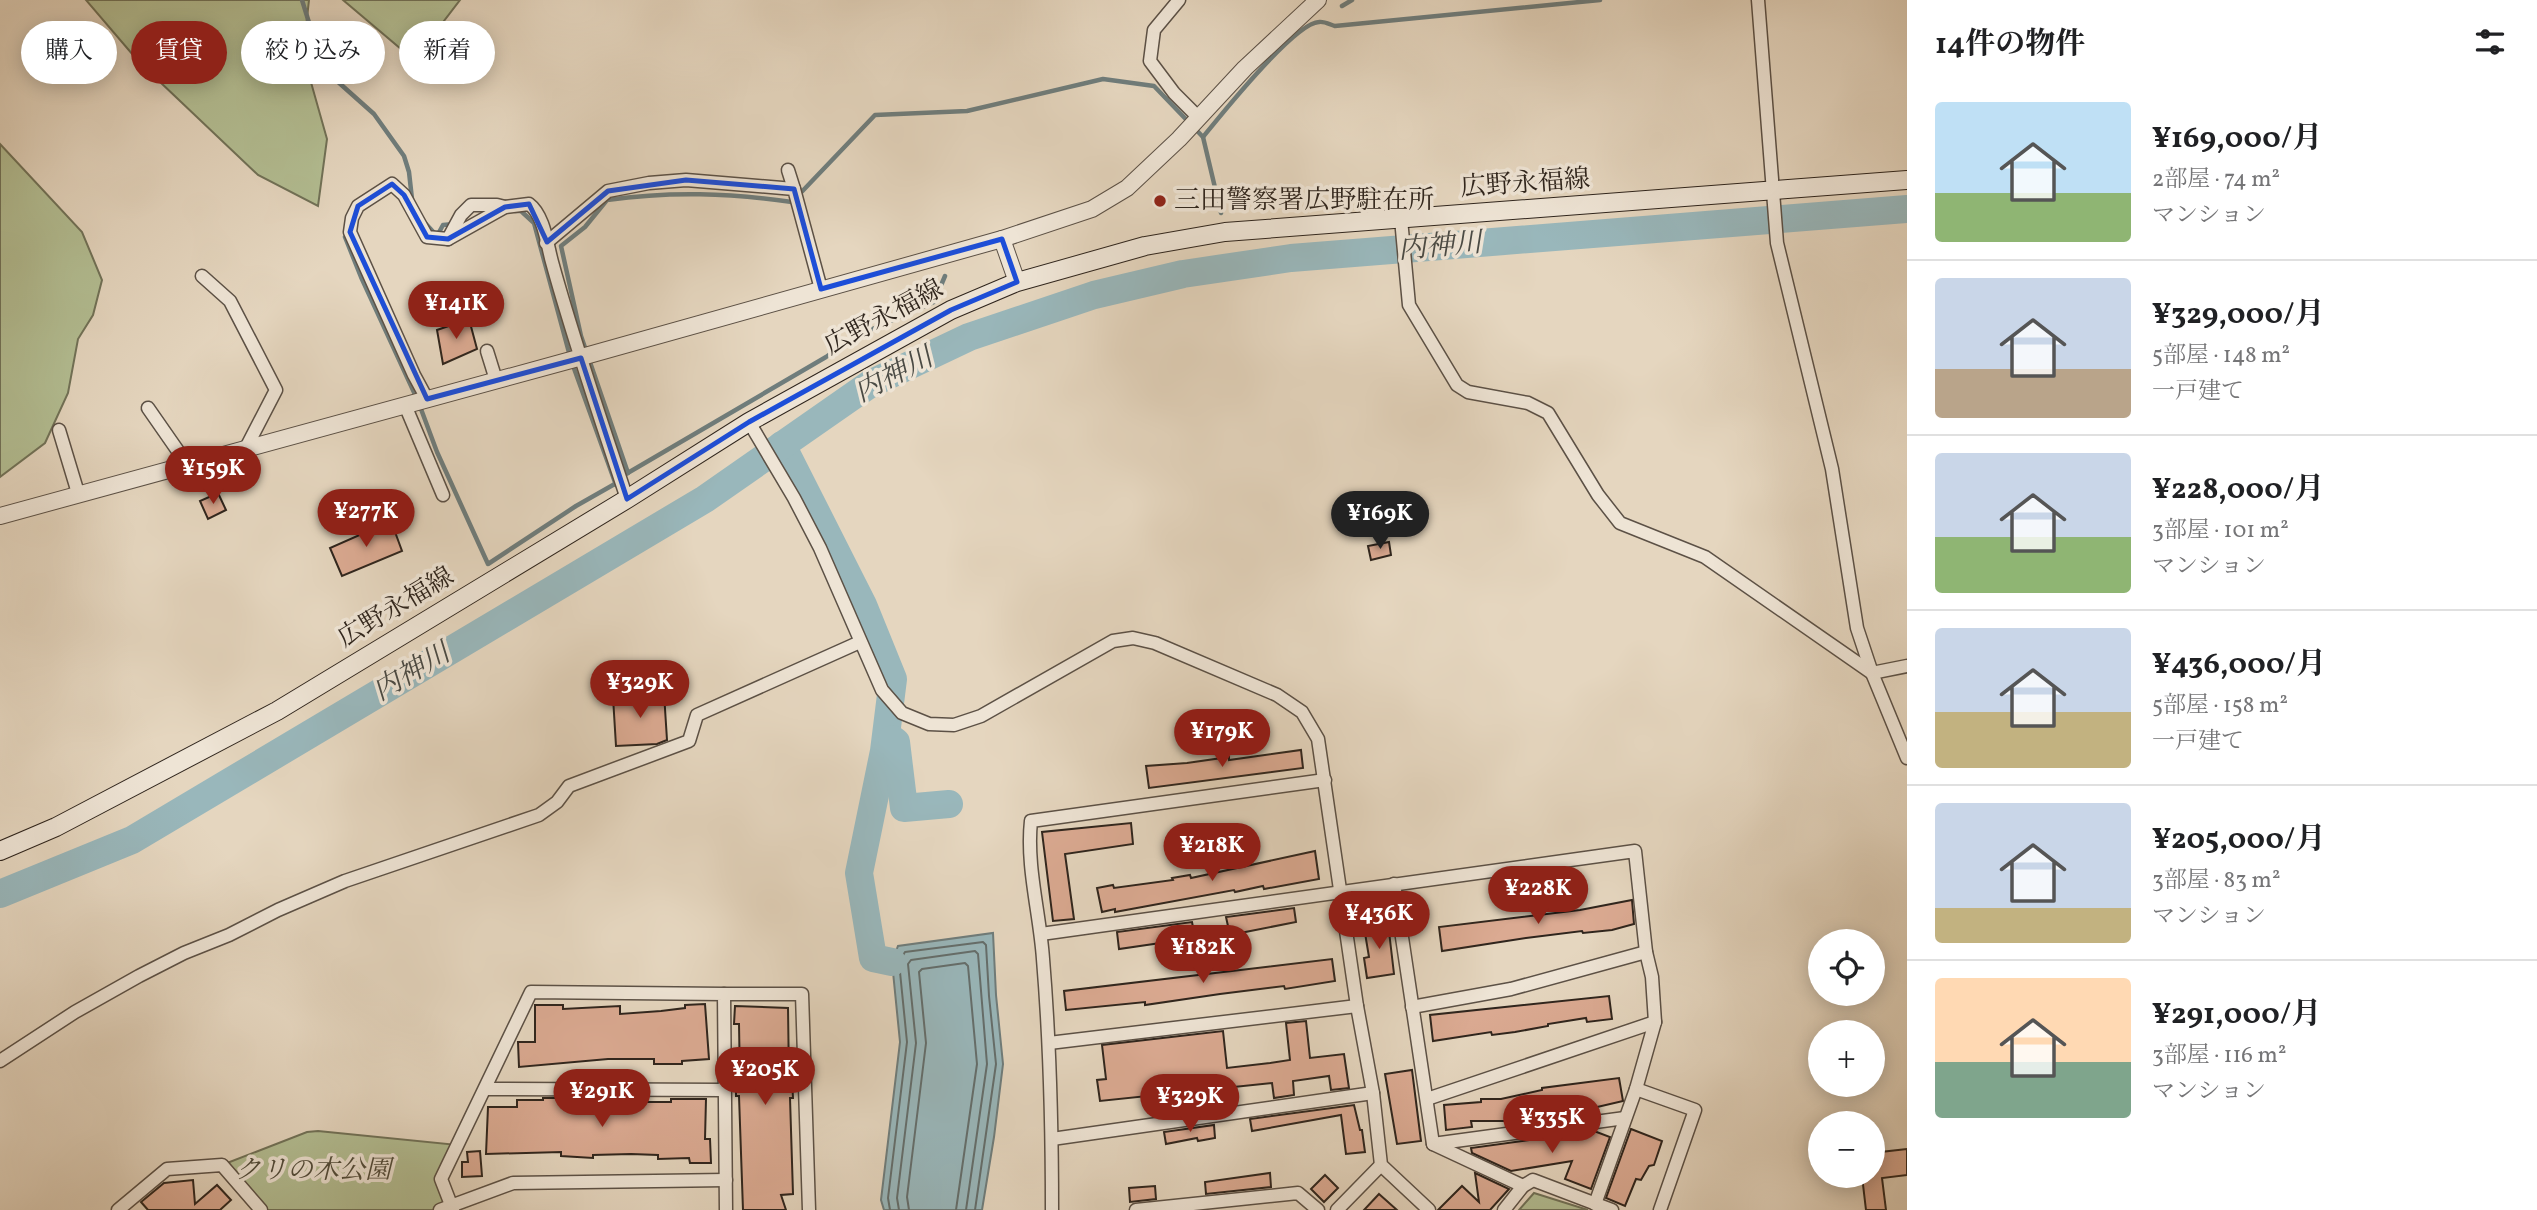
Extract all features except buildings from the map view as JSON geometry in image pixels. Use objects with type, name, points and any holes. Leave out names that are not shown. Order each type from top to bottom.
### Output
[{"type":"main road","name":"広野永福線","points":[[0,851],[56,827],[277,711],[627,499],[951,310],[1017,282],[1145,246],[1225,232],[1907,180]]},
{"type":"street","points":[[1179,0],[1154,30],[1150,61],[1174,93],[1199,118]]},
{"type":"street","points":[[0,516],[1002,239],[1092,209],[1127,188],[1280,33],[1318,0]]},
{"type":"street","points":[[1758,0],[1777,243],[1832,469],[1857,628],[1872,673],[1907,758]]},
{"type":"street","points":[[788,170],[821,289]]},
{"type":"street","points":[[547,243],[608,191],[649,183],[686,180],[794,190]]},
{"type":"street","points":[[427,399],[349,232],[358,206],[392,184],[404,195],[426,237],[448,239],[505,208],[529,204],[536,209],[627,499]]},
{"type":"street","points":[[448,239],[461,215],[471,205],[497,205],[505,208]]},
{"type":"street","points":[[1401,219],[1409,306],[1457,384],[1468,392],[1528,403],[1548,413],[1598,495],[1620,523],[1705,557],[1872,673],[1907,666]]},
{"type":"street","points":[[1002,239],[1017,282]]},
{"type":"street","points":[[202,276],[230,301],[276,390],[246,448]]},
{"type":"street","points":[[487,351],[496,380]]},
{"type":"street","points":[[405,405],[443,495]]},
{"type":"street","points":[[148,408],[187,464]]},
{"type":"street","points":[[752,427],[820,548],[882,690],[902,713],[929,724],[954,726],[981,716],[1113,641],[1133,638],[1155,643],[1277,695],[1302,712],[1318,738],[1357,1006],[1373,1093],[1381,1165],[1429,1210]]},
{"type":"street","points":[[59,430],[78,493]]},
{"type":"street","points":[[0,1061],[75,1012],[184,953],[345,881],[538,815],[557,802],[569,786],[689,741],[697,715],[860,642]]},
{"type":"street","points":[[1052,1210],[1049,1043],[1041,934],[1029,842],[1031,821],[1325,780]]},
{"type":"street","points":[[1041,934],[1635,851],[1646,952],[1652,977],[1655,1022],[1636,1089],[1595,1204]]},
{"type":"street","points":[[1394,884],[1433,1144]]},
{"type":"street","points":[[1412,1007],[1511,989],[1646,952]]},
{"type":"street","points":[[726,1180],[513,1183],[448,1209],[441,1178],[531,992],[802,994],[809,1210]]},
{"type":"street","points":[[724,994],[726,1210]]},
{"type":"street","points":[[1049,1043],[1357,1006]]},
{"type":"street","points":[[1427,1099],[1655,1022]]},
{"type":"street","points":[[485,1089],[723,1090]]},
{"type":"street","points":[[1636,1089],[1695,1110],[1660,1210]]},
{"type":"street","points":[[1052,1139],[1373,1093]]},
{"type":"street","points":[[1433,1144],[1625,1118]]},
{"type":"street","points":[[1433,1144],[1523,1186]]},
{"type":"street","points":[[118,1210],[167,1169],[222,1165],[260,1209]]},
{"type":"street","points":[[1337,1210],[1381,1165]]},
{"type":"street","points":[[1504,1210],[1523,1186],[1533,1180],[1612,1210]]},
{"type":"street","points":[[1136,1210],[1298,1193],[1318,1210]]},
{"type":"highlighted area","points":[[686,180],[794,189],[821,289],[1002,239],[1017,282],[951,310],[749,422],[627,499],[581,358],[427,399],[350,232],[358,206],[392,184],[404,195],[427,237],[448,239],[505,207],[529,204],[547,242],[608,191]]},
{"type":"green space","points":[[86,0],[309,0],[307,21],[241,21],[241,84],[311,84],[327,139],[318,206],[258,175],[162,84],[227,84],[227,21],[131,21],[131,53],[117,36],[117,21],[104,21]]},
{"type":"green space","points":[[343,0],[460,0],[444,21],[399,21],[399,47],[385,35],[385,21],[368,21]]},
{"type":"green space","points":[[0,144],[82,232],[102,280],[93,315],[78,339],[68,393],[45,443],[0,477]]},
{"type":"green space","name":"クリの木公園","points":[[307,1132],[458,1145],[441,1178],[451,1206],[440,1210],[261,1210],[222,1165]]},
{"type":"green space","points":[[1534,1193],[1588,1210],[1519,1210]]},
{"type":"water","points":[[993,933],[1003,1064],[982,1210],[884,1210],[881,1200],[900,1042],[892,962],[898,946]]},
{"type":"waterway","points":[[302,0],[316,45],[337,81],[374,114],[404,156],[412,199]]},
{"type":"waterway","points":[[1342,6],[1352,0]]},
{"type":"waterway","points":[[1203,137],[1276,53],[1308,26],[1319,22],[1335,26],[1600,0]]},
{"type":"waterway","points":[[628,473],[581,336],[561,246],[585,227],[607,200],[700,194],[792,202],[875,115],[967,111],[1103,79],[1154,86],[1203,137],[1221,213]]},
{"type":"waterway","name":"内神川","points":[[0,894],[132,840],[705,499],[870,384],[969,337],[1094,295],[1183,274],[1291,258],[1907,209]]},
{"type":"waterway","points":[[515,211],[521,211],[534,223],[571,360],[616,485]]},
{"type":"waterway","points":[[426,224],[437,236],[443,225],[454,224]]},
{"type":"waterway","points":[[345,237],[488,564],[576,506],[620,481]]},
{"type":"waterway","points":[[626,474],[826,357],[852,338],[934,302],[945,276]]},
{"type":"waterway","points":[[782,445],[863,605],[893,679],[884,751],[859,873],[873,958],[892,962]]},
{"type":"waterway","points":[[892,739],[896,742],[904,808],[949,804]]},
{"type":"place","name":"三田警察署広野駐在所","points":[[1160,201]]}]
